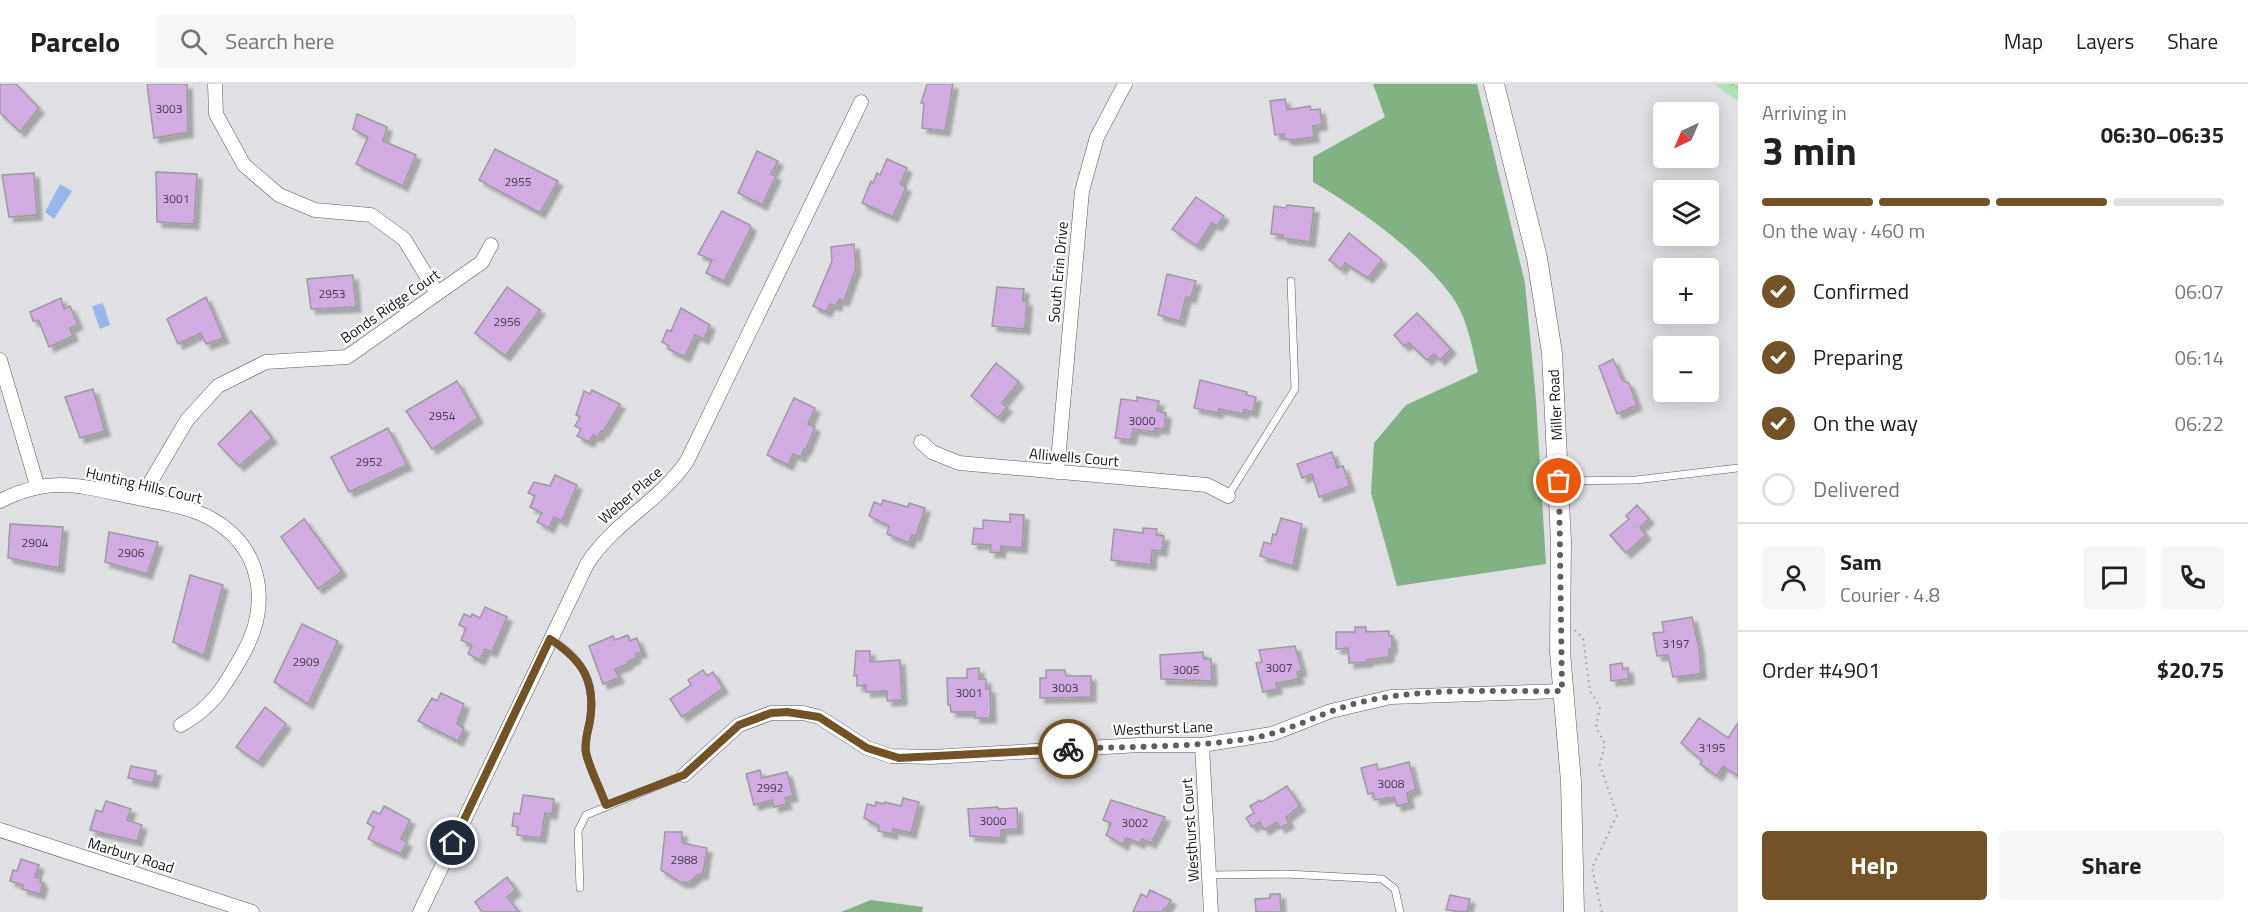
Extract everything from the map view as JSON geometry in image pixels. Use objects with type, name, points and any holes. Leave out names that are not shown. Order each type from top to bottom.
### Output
[{"type":"street","points":[[215,84],[216,114],[244,165],[279,195],[315,210],[371,215],[404,239],[437,293]]},
{"type":"street","name":"South Erin Drive","points":[[1057,472],[1082,191],[1097,137],[1125,84]]},
{"type":"street","name":"Miller Road","points":[[1494,84],[1544,294],[1552,353],[1559,481],[1562,691],[1571,782],[1574,912]]},
{"type":"street","name":"Weber Place","points":[[420,912],[550,639],[598,548],[625,519],[660,495],[687,461],[861,102]]},
{"type":"street","name":"Bonds Ridge Court","points":[[141,498],[187,420],[218,386],[266,362],[347,357],[482,262],[491,245]]},
{"type":"street","points":[[0,360],[37,485]]},
{"type":"street","name":"Alliwells Court","points":[[921,442],[932,452],[959,463],[1207,485],[1228,496]]},
{"type":"street","name":"Hunting Hills Court","points":[[0,501],[37,485],[76,485],[141,498],[194,511],[223,527],[245,552],[254,570],[259,590],[258,620],[239,660],[210,706],[181,725]]},
{"type":"street","name":"Westhurst Lane","points":[[684,775],[739,725],[763,715],[787,712],[819,717],[867,748],[899,758],[1140,745],[1202,745],[1272,734],[1331,711],[1391,697],[1562,691]]},
{"type":"street","name":"Westhurst Court","points":[[1202,745],[1211,912]]},
{"type":"street","name":"Marbury Road","points":[[0,830],[252,912]]},
{"type":"lane","points":[[1228,496],[1295,389],[1291,281]]},
{"type":"lane","points":[[1559,481],[1636,480],[1738,468]]},
{"type":"lane","points":[[550,639],[580,662],[589,684],[592,702],[586,752],[606,805]]},
{"type":"lane","points":[[580,888],[579,825],[591,812],[684,775]]},
{"type":"lane","points":[[1210,875],[1286,874],[1382,879],[1395,889],[1400,912]]},
{"type":"path","points":[[1732,84],[1738,88]]},
{"type":"path","points":[[1560,628],[1573,629],[1583,638],[1590,691],[1600,706],[1596,727],[1605,744],[1600,765],[1617,815],[1592,868],[1602,912]]},
{"type":"green space","points":[[1373,84],[1477,84],[1525,283],[1536,400],[1546,564],[1397,586],[1371,493],[1374,443],[1406,405],[1478,372],[1461,313],[1451,295],[1437,278],[1387,232],[1313,182],[1313,157],[1385,117]]},
{"type":"green space","points":[[1714,84],[1738,84],[1738,101]]},
{"type":"green space","points":[[871,900],[923,907],[922,912],[841,912]]},
{"type":"water","points":[[60,184],[72,191],[54,219],[45,212]]},
{"type":"water","points":[[103,303],[110,325],[100,329],[92,306]]},
{"type":"building","points":[[0,84],[16,84],[39,108],[20,132],[0,113]]},
{"type":"building","points":[[147,84],[187,84],[188,132],[154,138]]},
{"type":"building","points":[[927,84],[953,84],[945,131],[922,128],[924,103],[921,103]]},
{"type":"building","points":[[1285,99],[1287,110],[1310,106],[1311,110],[1320,109],[1322,125],[1313,126],[1314,137],[1292,140],[1285,139],[1284,134],[1275,135],[1270,101]]},
{"type":"building","points":[[357,114],[387,127],[383,141],[416,155],[403,186],[356,164],[368,137],[353,129]]},
{"type":"building","points":[[495,149],[558,181],[540,213],[479,180]]},
{"type":"building","points":[[757,151],[778,161],[771,174],[776,176],[762,205],[738,193]]},
{"type":"building","points":[[887,159],[907,168],[900,184],[906,187],[893,217],[862,203],[871,181],[873,183],[877,173],[880,175]]},
{"type":"building","points":[[156,172],[197,174],[194,224],[157,222]]},
{"type":"building","points":[[34,173],[37,215],[9,217],[2,175]]},
{"type":"building","points":[[1196,197],[1224,216],[1217,226],[1212,223],[1197,246],[1172,229]]},
{"type":"building","points":[[1287,205],[1314,208],[1310,242],[1271,234],[1274,206],[1286,208]]},
{"type":"building","points":[[722,211],[750,225],[751,228],[724,281],[706,273],[712,260],[698,254]]},
{"type":"building","points":[[1349,233],[1382,260],[1368,278],[1345,263],[1341,269],[1329,260]]},
{"type":"building","points":[[854,244],[856,268],[844,301],[839,299],[836,306],[830,304],[826,312],[813,306],[832,261],[831,247]]},
{"type":"building","points":[[1167,274],[1196,281],[1191,298],[1186,297],[1180,321],[1158,315]]},
{"type":"building","points":[[353,275],[356,307],[311,309],[307,279]]},
{"type":"building","points":[[507,287],[540,310],[505,356],[475,333]]},
{"type":"building","points":[[997,287],[1024,289],[1023,301],[1027,301],[1025,329],[992,326]]},
{"type":"building","points":[[206,297],[224,338],[206,344],[201,333],[178,344],[167,319]]},
{"type":"building","points":[[61,298],[64,309],[70,306],[78,324],[70,328],[73,336],[49,347],[39,321],[33,321],[30,312]]},
{"type":"building","points":[[681,308],[710,325],[704,339],[695,335],[685,357],[668,349],[669,346],[662,342],[667,330],[671,331]]},
{"type":"building","points":[[1417,313],[1451,349],[1440,360],[1434,354],[1427,360],[1409,343],[1404,346],[1394,335]]},
{"type":"building","points":[[1613,359],[1623,381],[1629,383],[1637,405],[1617,414],[1599,366]]},
{"type":"building","points":[[996,363],[1019,382],[1002,403],[1007,407],[998,418],[971,396]]},
{"type":"building","points":[[1200,380],[1247,392],[1246,395],[1256,397],[1253,412],[1244,410],[1243,414],[1219,409],[1218,413],[1194,408]]},
{"type":"building","points":[[457,381],[478,418],[432,449],[406,411]]},
{"type":"building","points":[[93,389],[105,431],[80,438],[65,397]]},
{"type":"building","points":[[592,390],[620,404],[603,432],[601,431],[598,437],[593,435],[589,442],[577,436],[581,429],[575,426],[580,417],[576,415],[584,391],[590,394]]},
{"type":"building","points":[[1137,397],[1159,401],[1157,411],[1166,413],[1164,429],[1155,428],[1154,432],[1133,429],[1131,440],[1115,438],[1121,399],[1137,401]]},
{"type":"building","points":[[794,398],[815,408],[808,424],[815,427],[806,450],[804,449],[801,457],[793,454],[788,465],[767,455]]},
{"type":"building","points":[[251,411],[272,438],[239,466],[218,444]]},
{"type":"building","points":[[388,428],[407,465],[349,492],[331,457]]},
{"type":"building","points":[[1332,452],[1337,468],[1343,466],[1350,486],[1319,497],[1312,474],[1302,478],[1297,464]]},
{"type":"building","points":[[555,475],[577,485],[562,521],[554,517],[549,528],[537,522],[542,513],[530,507],[535,496],[528,493],[534,482],[550,486]]},
{"type":"building","points":[[883,500],[908,507],[909,503],[925,508],[916,536],[912,535],[909,543],[887,534],[889,526],[869,516],[874,502],[881,505]]},
{"type":"building","points":[[1637,505],[1649,519],[1640,527],[1646,535],[1626,553],[1610,535],[1629,519],[1626,516]]},
{"type":"building","points":[[1010,514],[1024,515],[1022,548],[1001,546],[1000,553],[990,552],[991,545],[972,544],[974,528],[983,529],[983,520],[1010,522]]},
{"type":"building","points":[[1281,518],[1302,524],[1293,566],[1260,556],[1264,542],[1271,544],[1273,534],[1276,535]]},
{"type":"building","points":[[304,519],[342,571],[318,589],[281,537]]},
{"type":"building","points":[[10,524],[63,527],[59,568],[8,558]]},
{"type":"building","points":[[1143,528],[1157,529],[1156,535],[1164,536],[1162,551],[1152,550],[1151,565],[1111,560],[1114,529],[1143,533]]},
{"type":"building","points":[[109,532],[158,542],[147,574],[105,562]]},
{"type":"building","points":[[190,575],[223,585],[204,656],[173,642]]},
{"type":"building","points":[[485,607],[507,617],[492,652],[485,649],[480,660],[468,654],[472,645],[461,640],[466,628],[459,625],[464,614],[471,617],[472,614],[480,618]]},
{"type":"building","points":[[1692,617],[1699,648],[1701,674],[1673,677],[1668,655],[1657,656],[1653,633],[1664,632],[1662,622]]},
{"type":"building","points":[[302,624],[338,641],[308,704],[274,682]]},
{"type":"building","points":[[1355,627],[1366,627],[1366,632],[1389,631],[1389,636],[1392,636],[1392,649],[1389,649],[1389,657],[1349,663],[1348,648],[1336,649],[1336,632],[1355,632]]},
{"type":"building","points":[[628,635],[630,641],[637,638],[642,652],[635,654],[636,658],[627,662],[628,664],[615,669],[619,678],[603,684],[589,646],[613,636],[615,640]]},
{"type":"building","points":[[1295,646],[1302,671],[1297,672],[1299,679],[1276,683],[1277,689],[1263,692],[1256,663],[1262,662],[1259,650]]},
{"type":"building","points":[[856,651],[870,651],[870,662],[900,660],[902,700],[887,701],[887,691],[866,692],[866,685],[857,686],[857,675],[854,676]]},
{"type":"building","points":[[1203,652],[1204,659],[1211,659],[1212,681],[1161,679],[1160,655]]},
{"type":"building","points":[[1622,663],[1623,669],[1628,668],[1629,679],[1611,681],[1610,665]]},
{"type":"building","points":[[979,668],[979,679],[986,679],[986,689],[990,688],[991,718],[975,718],[975,712],[951,712],[950,705],[948,705],[947,678],[967,678],[967,669]]},
{"type":"building","points":[[703,670],[707,676],[713,672],[723,688],[682,717],[670,699],[691,685],[688,680]]},
{"type":"building","points":[[1046,670],[1065,670],[1066,676],[1091,676],[1091,697],[1040,698],[1040,678],[1046,678]]},
{"type":"building","points":[[441,693],[464,704],[457,724],[464,728],[458,741],[418,721],[432,698],[437,701]]},
{"type":"building","points":[[265,707],[286,724],[258,762],[236,747]]},
{"type":"building","points":[[1699,718],[1728,738],[1738,723],[1738,776],[1723,766],[1717,776],[1700,764],[1702,761],[1681,743]]},
{"type":"building","points":[[1409,762],[1416,789],[1407,793],[1409,803],[1397,806],[1394,797],[1375,800],[1373,793],[1368,794],[1361,768],[1377,764],[1378,770]]},
{"type":"building","points":[[131,766],[156,771],[153,783],[128,778]]},
{"type":"building","points":[[760,770],[762,778],[787,772],[793,796],[785,798],[787,804],[774,807],[772,800],[754,805],[746,774]]},
{"type":"building","points":[[1287,786],[1300,806],[1286,817],[1289,823],[1280,828],[1277,822],[1264,830],[1260,822],[1252,827],[1246,818],[1254,813],[1250,806]]},
{"type":"building","points":[[523,795],[554,799],[552,814],[545,813],[541,838],[517,835],[518,827],[512,826],[514,813],[520,814]]},
{"type":"building","points":[[903,798],[919,802],[911,833],[893,829],[892,834],[878,831],[879,826],[864,818],[867,804],[875,806],[876,802],[884,804],[885,802],[901,806]]},
{"type":"building","points":[[1111,800],[1165,817],[1151,843],[1142,839],[1140,843],[1126,838],[1123,845],[1106,835],[1111,823],[1103,820]]},
{"type":"building","points":[[106,801],[131,809],[127,820],[142,825],[137,841],[90,830],[96,810],[102,812]]},
{"type":"building","points":[[384,806],[410,820],[401,839],[407,842],[401,854],[368,839],[374,827],[367,823],[373,811],[380,814]]},
{"type":"building","points":[[998,807],[998,809],[1017,808],[1018,829],[1001,830],[1001,838],[970,836],[968,809]]},
{"type":"building","points":[[665,832],[682,832],[682,843],[707,848],[703,874],[699,874],[688,883],[680,882],[661,870]]},
{"type":"building","points":[[21,859],[39,865],[35,877],[41,879],[40,882],[43,883],[40,894],[22,889],[23,885],[10,881],[13,870],[17,871]]},
{"type":"building","points":[[507,877],[516,890],[507,897],[519,912],[482,912],[475,902]]},
{"type":"building","points":[[1150,890],[1171,900],[1166,909],[1164,908],[1162,912],[1133,912],[1141,894],[1147,897]]},
{"type":"building","points":[[1270,894],[1280,894],[1281,912],[1256,912],[1255,899],[1270,898]]},
{"type":"building","points":[[1450,895],[1470,899],[1467,912],[1446,910]]},
{"type":"way so far","points":[[1068,749],[1140,745],[1202,745],[1256,737],[1272,734],[1360,702],[1391,697],[1422,694],[1562,691],[1559,481]]},
{"type":"route","points":[[453,843],[550,639],[580,662],[589,684],[592,702],[586,752],[606,805],[684,775],[725,735],[739,725],[771,713],[803,713],[819,717],[867,748],[899,758],[1068,749]]}]
